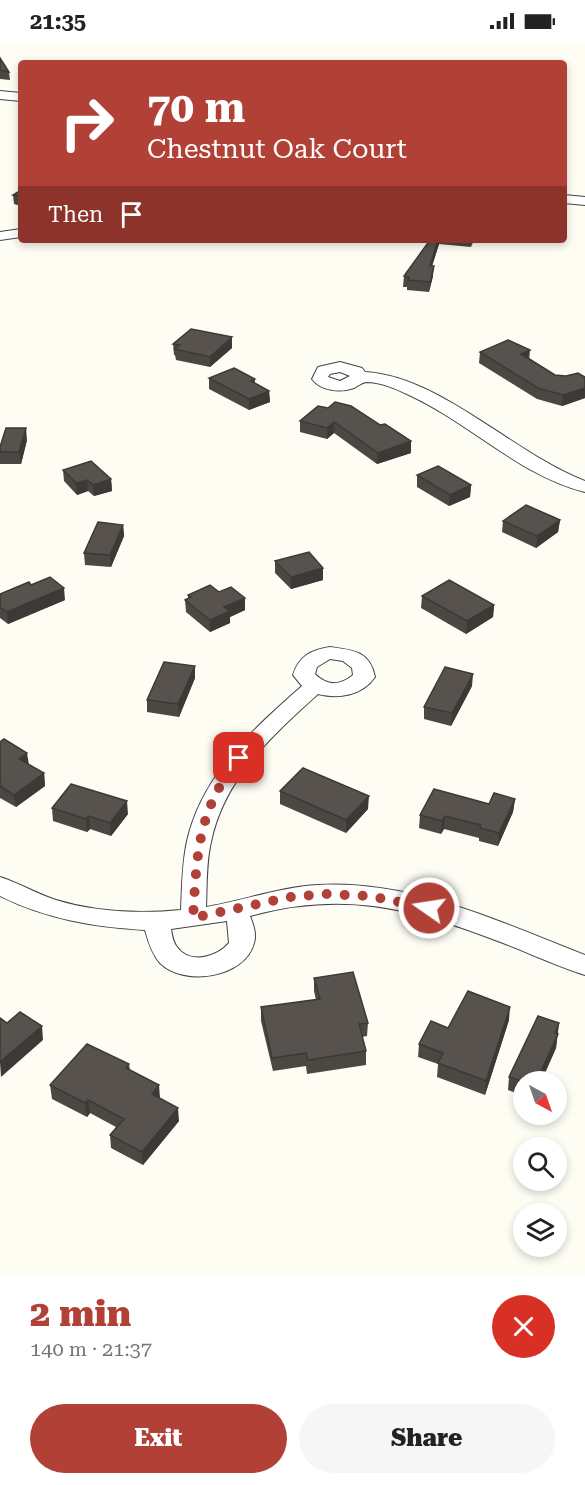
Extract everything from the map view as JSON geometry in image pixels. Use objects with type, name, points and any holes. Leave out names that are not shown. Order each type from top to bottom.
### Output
[{"type":"street","points":[[0,95],[18,97]]},
{"type":"street","points":[[567,199],[585,201]]},
{"type":"street","points":[[0,236],[18,233]]},
{"type":"street","points":[[358,377],[389,382],[429,399],[530,461],[585,487]]},
{"type":"street","points":[[193,918],[198,842],[205,817],[216,792],[248,747],[314,686]]},
{"type":"street","points":[[0,886],[44,905],[100,918],[156,920],[193,918],[236,911],[290,897],[325,894],[369,896],[416,904],[442,912],[585,965]]},
{"type":"street","points":[[156,920],[162,945],[170,957],[186,965],[207,967],[228,960],[241,946],[243,933],[236,911]]},
{"type":"building","points":[[0,58],[9,72],[0,70]]},
{"type":"building","points":[[428,243],[437,243],[430,266],[434,266],[430,282],[408,280],[409,277],[404,276]]},
{"type":"building","points":[[191,329],[232,337],[210,357],[175,349],[180,345],[173,344]]},
{"type":"building","points":[[508,340],[530,350],[521,354],[555,375],[566,376],[578,373],[585,377],[585,388],[563,395],[538,388],[480,352]]},
{"type":"building","points":[[234,368],[255,379],[251,381],[269,391],[249,399],[209,378]]},
{"type":"building","points":[[335,402],[351,406],[411,441],[378,453],[334,422],[327,428],[300,421],[318,406],[328,408]]},
{"type":"building","points":[[6,428],[26,428],[19,452],[0,452]]},
{"type":"building","points":[[91,461],[111,479],[93,485],[87,480],[76,483],[63,470]]},
{"type":"building","points":[[438,466],[471,485],[450,495],[417,475]]},
{"type":"building","points":[[526,505],[560,520],[537,536],[503,521]]},
{"type":"building","points":[[98,522],[123,525],[110,555],[84,553]]},
{"type":"building","points":[[309,552],[323,568],[291,577],[275,561]]},
{"type":"building","points":[[50,577],[64,588],[7,612],[0,607],[0,594],[29,582],[31,585]]},
{"type":"building","points":[[449,580],[494,605],[467,621],[422,596]]},
{"type":"building","points":[[210,585],[219,592],[231,587],[245,598],[224,607],[230,611],[210,620],[185,600],[191,597],[188,595]]},
{"type":"building","points":[[164,662],[195,666],[178,704],[147,700]]},
{"type":"building","points":[[445,667],[473,674],[452,713],[424,707]]},
{"type":"building","points":[[4,739],[27,753],[19,759],[44,773],[14,795],[0,786],[0,742]]},
{"type":"building","points":[[303,768],[369,796],[346,820],[280,791]]},
{"type":"building","points":[[71,784],[127,801],[110,823],[89,816],[86,819],[52,808]]},
{"type":"building","points":[[434,789],[489,804],[494,793],[515,799],[499,833],[480,828],[481,825],[445,816],[442,821],[420,815]]},
{"type":"building","points":[[353,972],[368,1023],[359,1024],[366,1051],[308,1060],[306,1053],[272,1058],[261,1007],[320,999],[314,978]]},
{"type":"building","points":[[468,991],[510,1007],[486,1081],[438,1063],[443,1053],[419,1044],[431,1021],[448,1028]]},
{"type":"building","points":[[20,1012],[42,1026],[0,1062],[0,1018],[7,1023]]},
{"type":"building","points":[[538,1016],[559,1023],[555,1033],[558,1034],[541,1071],[513,1071],[513,1078],[509,1077]]},
{"type":"building","points":[[87,1044],[129,1064],[126,1068],[159,1085],[152,1094],[178,1108],[142,1152],[110,1135],[124,1119],[88,1100],[85,1103],[50,1085]]},
{"type":"route","points":[[239,758],[216,792],[205,817],[198,842],[193,918],[236,911],[290,897],[325,894],[369,896],[429,908]]}]
